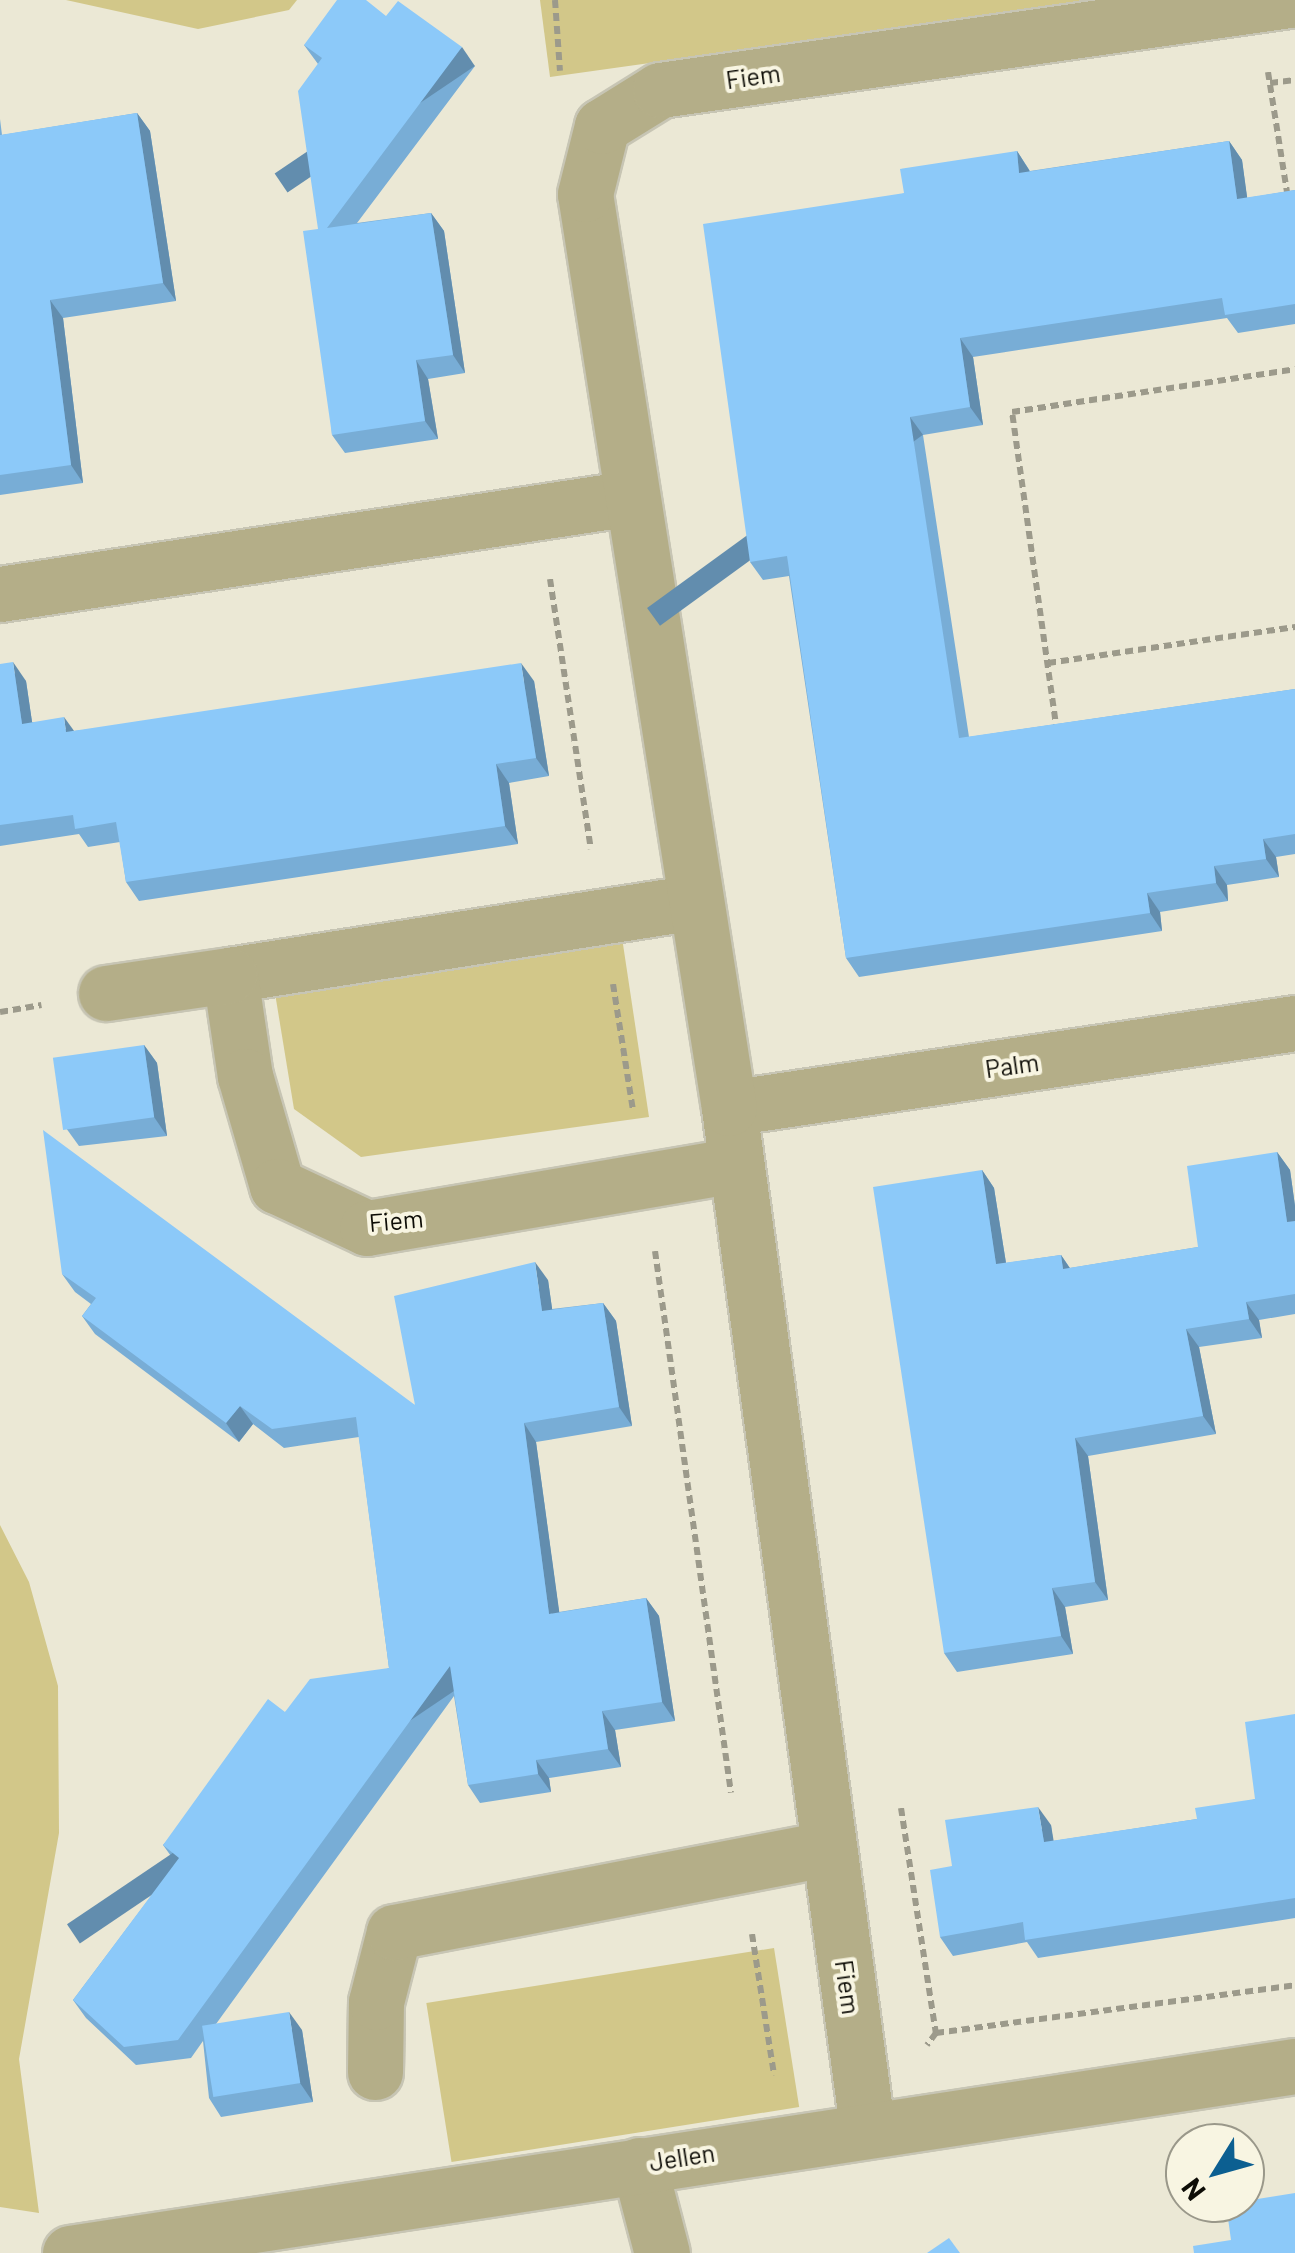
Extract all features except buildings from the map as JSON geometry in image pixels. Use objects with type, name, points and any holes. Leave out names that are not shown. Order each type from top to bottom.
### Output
[{"type":"street","name":"Fiem","points":[[867,2126],[729,1108],[585,194],[602,126],[660,90],[1273,2]]},
{"type":"street","points":[[0,594],[631,498]]},
{"type":"street","points":[[106,993],[694,902]]},
{"type":"street","name":"Fiem","points":[[230,975],[245,1076],[276,1186],[366,1228],[736,1165]]},
{"type":"street","name":"Palm","points":[[729,1108],[1295,1023]]},
{"type":"street","points":[[376,2072],[376,2002],[394,1932],[829,1848]]},
{"type":"street","name":"Jellen","points":[[100,2252],[867,2126],[1295,2066]]},
{"type":"street","points":[[638,2165],[662,2253]]},
{"type":"path","points":[[1273,2],[1270,83],[1292,219]]},
{"type":"path","points":[[1270,83],[1295,80]]},
{"type":"path","points":[[1058,738],[1012,412],[1295,369]]},
{"type":"path","points":[[540,511],[645,1181],[741,1865],[784,2140]]},
{"type":"path","points":[[1048,663],[1295,628]]},
{"type":"path","points":[[936,2033],[1295,1985]]},
{"type":"shaded area","points":[[66,0],[297,0],[289,10],[198,29]]},
{"type":"shaded area","points":[[540,0],[1097,0],[550,77]]},
{"type":"shaded area","points":[[621,931],[649,1117],[361,1157],[294,1109],[273,981]]},
{"type":"shaded area","points":[[0,1525],[29,1582],[58,1686],[59,1833],[19,2059],[39,2213],[0,2207]]},
{"type":"shaded area","points":[[774,1948],[799,2107],[452,2162],[426,2003]]}]
